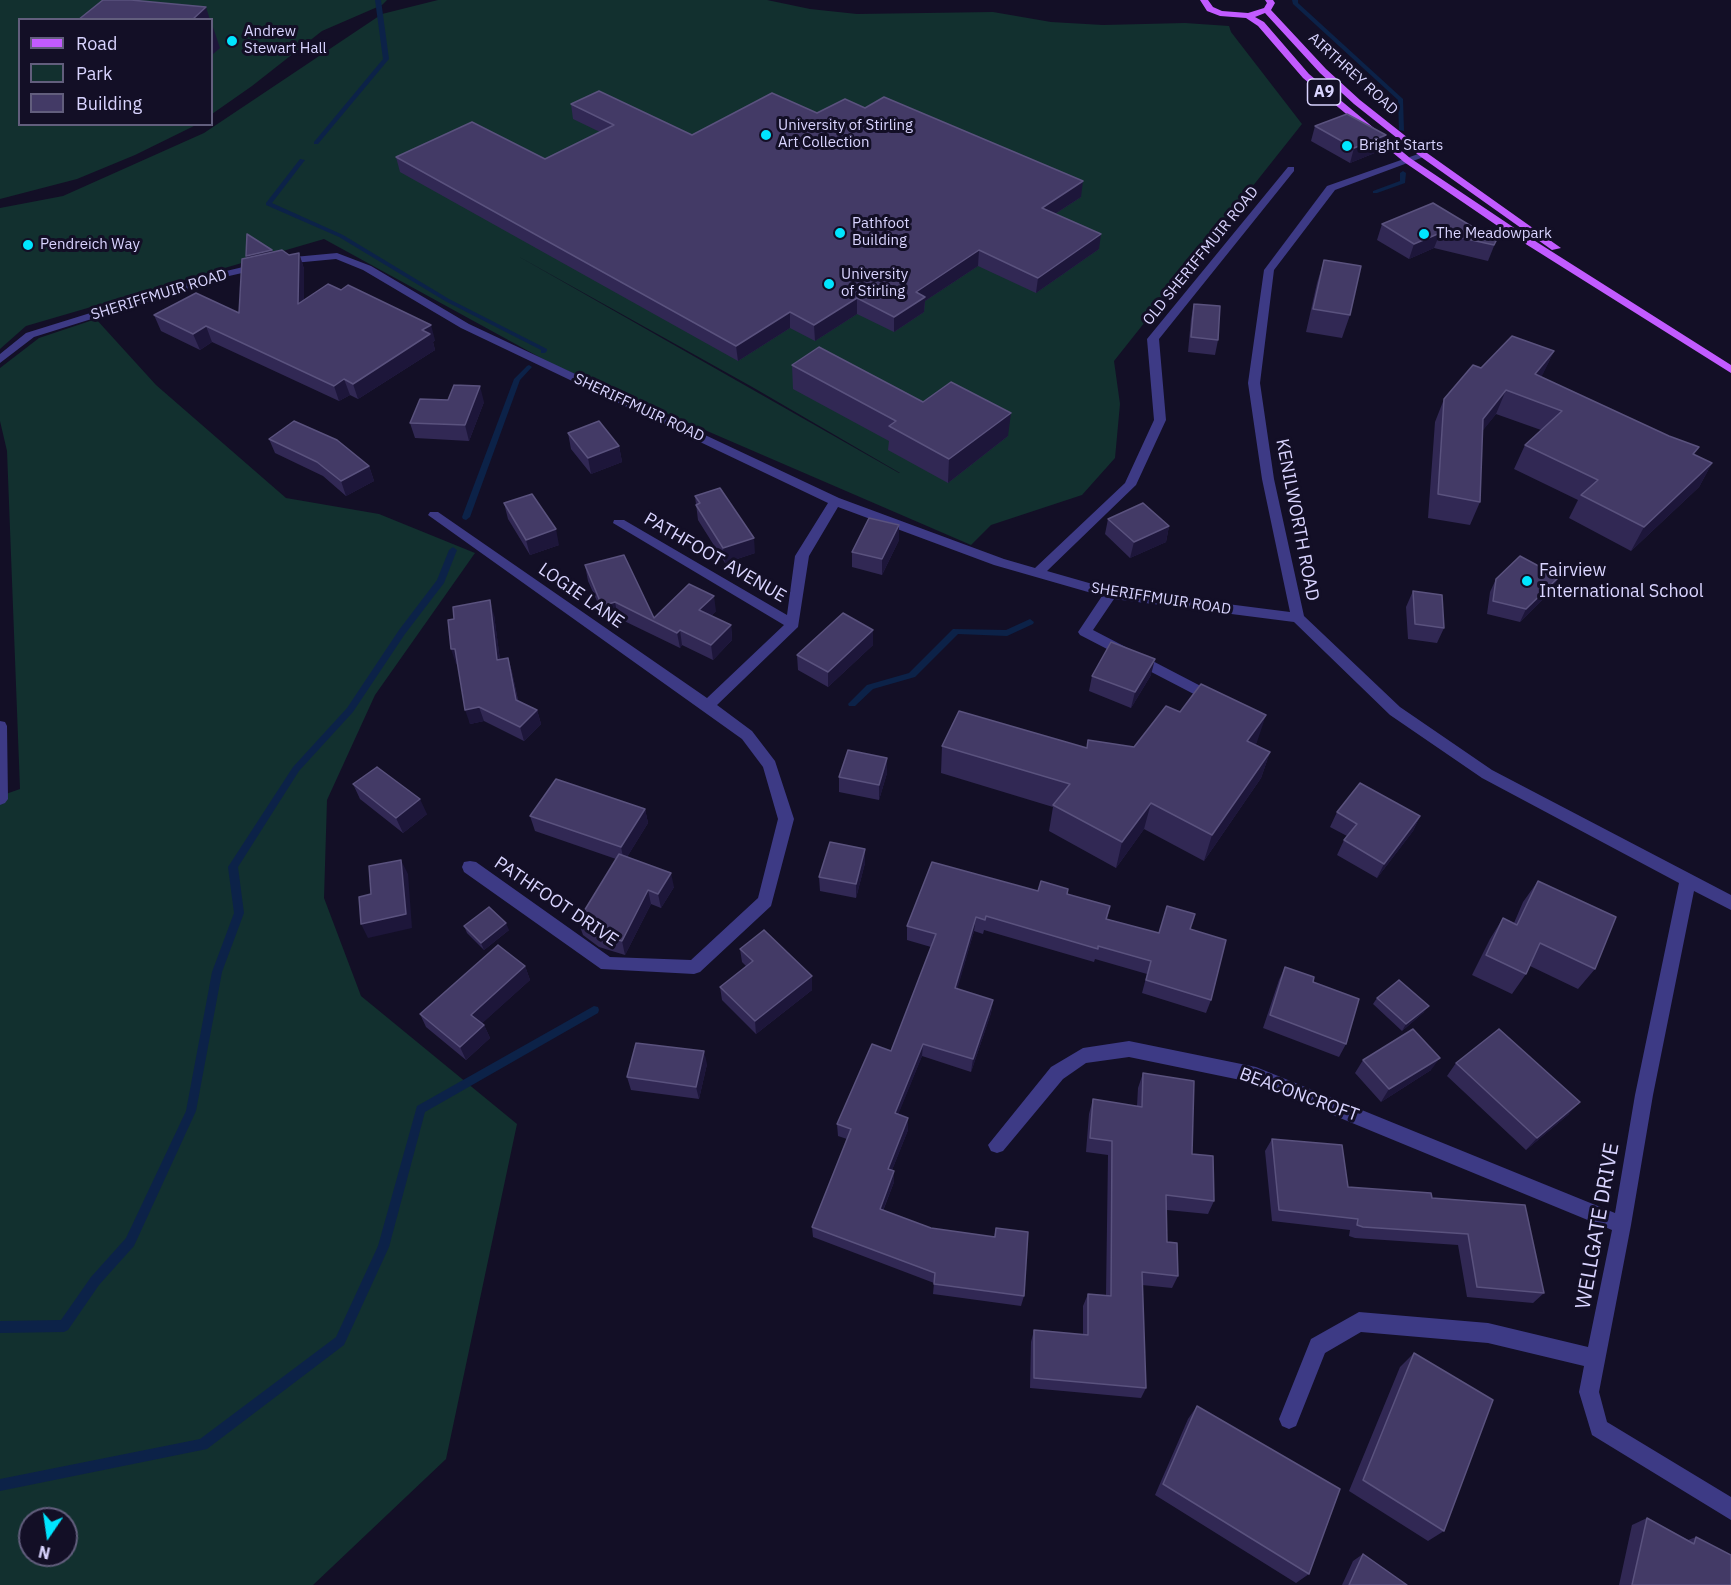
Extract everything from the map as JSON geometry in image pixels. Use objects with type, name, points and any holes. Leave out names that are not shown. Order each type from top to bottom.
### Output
[{"type":"main road","points":[[1204,0],[1210,9],[1220,13],[1248,16],[1267,10],[1269,0]]},
{"type":"main road","name":"AIRTHREY ROAD","points":[[1267,10],[1323,71],[1357,102],[1424,155]]},
{"type":"main road","name":"AIRTHREY ROAD","points":[[1248,16],[1261,24],[1306,76],[1407,160]]},
{"type":"main road","name":"A9","points":[[1424,155],[1670,331]]},
{"type":"main road","name":"A9","points":[[1407,160],[1509,229],[1731,370]]},
{"type":"street","name":"KENILWORTH ROAD","points":[[1424,155],[1331,188],[1269,270],[1254,383],[1268,479],[1298,618],[1395,711],[1487,774],[1731,903]]},
{"type":"street","name":"OLD SHERIFFMUIR ROAD","points":[[1036,574],[1130,485],[1160,420],[1153,339],[1292,169]]},
{"type":"street","name":"SHERIFFMUIR ROAD","points":[[0,360],[30,335],[101,312],[226,274],[294,259],[337,256],[367,268],[465,326],[835,501],[1036,574],[1110,594],[1298,618]]},
{"type":"street","points":[[708,706],[793,624],[802,556],[835,501]]},
{"type":"street","name":"LOGIE LANE","points":[[434,516],[708,706]]},
{"type":"street","name":"PATHFOOT AVENUE","points":[[619,523],[793,624]]},
{"type":"street","points":[[1110,594],[1084,632],[1225,706]]},
{"type":"street","name":"PATHFOOT DRIVE","points":[[470,867],[607,964],[694,967],[765,902],[786,819],[770,765],[747,735],[708,706]]},
{"type":"street","points":[[0,726],[0,800]]},
{"type":"street","name":"WELLGATE DRIVE","points":[[1688,880],[1644,1095],[1622,1226],[1589,1392],[1599,1428],[1731,1509]]},
{"type":"street","name":"BEACONCROFT","points":[[997,1145],[1057,1073],[1083,1056],[1129,1049],[1256,1075],[1622,1226]]},
{"type":"street","points":[[1288,1419],[1318,1346],[1359,1322],[1488,1333],[1596,1359]]},
{"type":"green space","points":[[0,0],[387,0],[382,5],[322,31],[213,113],[213,18],[18,18],[18,126],[194,126],[135,155],[77,179],[0,199]]},
{"type":"green space","name":"University of Stirling","points":[[438,0],[767,0],[810,9],[857,14],[993,12],[1051,22],[1103,25],[1185,23],[1229,26],[1231,32],[1302,124],[1114,361],[1120,404],[1115,458],[1082,495],[991,525],[971,545],[552,364],[324,239],[26,326],[0,349],[0,208],[63,196],[204,133],[382,14]],"holes":[[[516,255],[754,388],[900,473]]]},
{"type":"green space","points":[[96,319],[156,385],[286,498],[379,514],[475,553],[375,695],[327,800],[324,898],[361,996],[517,1124],[446,1459],[313,1585],[0,1585],[0,796],[20,789],[7,451],[0,421],[0,368],[39,338]]},
{"type":"building","points":[[103,0],[131,0],[206,7],[194,18],[80,18]]},
{"type":"building","name":"Pathfoot Building","points":[[599,91],[692,135],[772,93],[817,113],[845,99],[865,108],[884,97],[1083,181],[1042,208],[1101,234],[1038,278],[979,250],[916,292],[925,297],[894,317],[857,298],[814,325],[790,312],[736,346],[396,157],[472,122],[545,159],[614,125],[571,104]]},
{"type":"building","points":[[1347,114],[1386,135],[1354,148],[1315,126]]},
{"type":"building","points":[[1433,203],[1496,241],[1494,245],[1440,233],[1414,244],[1382,224]]},
{"type":"building","points":[[247,234],[272,250],[246,256]]},
{"type":"building","points":[[282,250],[289,255],[299,253],[298,304],[328,284],[341,290],[348,285],[431,325],[422,330],[430,334],[353,384],[344,379],[334,386],[206,326],[193,334],[154,315],[196,293],[239,313],[242,259]]},
{"type":"building","points":[[1324,260],[1361,266],[1350,315],[1313,309]]},
{"type":"building","points":[[1194,304],[1220,306],[1218,340],[1191,337]]},
{"type":"building","points":[[1512,336],[1554,351],[1535,374],[1669,436],[1699,447],[1693,454],[1712,463],[1644,527],[1581,495],[1598,480],[1525,445],[1562,411],[1506,390],[1483,419],[1480,502],[1438,494],[1444,399],[1473,365],[1481,368]]},
{"type":"building","points":[[819,347],[923,402],[951,382],[1011,413],[949,459],[889,426],[896,421],[792,365]]},
{"type":"building","points":[[454,385],[480,386],[465,425],[410,423],[420,399],[448,400]]},
{"type":"building","points":[[294,421],[337,440],[369,466],[341,481],[317,462],[269,439]]},
{"type":"building","points":[[599,421],[619,446],[588,458],[568,433]]},
{"type":"building","points":[[720,488],[754,538],[723,548],[696,505],[700,503],[695,496]]},
{"type":"building","points":[[532,494],[556,529],[526,540],[504,503]]},
{"type":"building","points":[[1143,503],[1169,526],[1134,542],[1108,519]]},
{"type":"building","points":[[869,518],[899,525],[882,559],[852,552]]},
{"type":"building","points":[[624,555],[654,618],[689,584],[714,596],[699,610],[731,625],[711,645],[680,630],[677,633],[615,602],[602,606],[585,565]]},
{"type":"building","points":[[1520,556],[1559,577],[1526,609],[1493,601],[1496,579]]},
{"type":"building","points":[[1413,591],[1442,595],[1444,628],[1415,624]]},
{"type":"building","points":[[490,600],[497,660],[508,658],[516,700],[537,710],[520,727],[479,707],[465,710],[455,649],[451,649],[448,620],[454,619],[453,607]]},
{"type":"building","points":[[843,613],[873,630],[828,672],[797,655]]},
{"type":"building","points":[[1111,642],[1155,659],[1135,692],[1092,676]]},
{"type":"building","points":[[1201,684],[1266,715],[1247,741],[1270,752],[1212,835],[1151,803],[1122,842],[1053,805],[1070,784],[942,746],[959,711],[1087,748],[1088,740],[1134,747],[1166,706],[1180,712]]},
{"type":"building","points":[[848,750],[887,758],[879,785],[839,777]]},
{"type":"building","points":[[377,767],[420,799],[396,818],[353,784]]},
{"type":"building","points":[[556,779],[645,809],[621,847],[530,816]]},
{"type":"building","points":[[1360,783],[1420,816],[1384,864],[1344,840],[1357,824],[1337,812]]},
{"type":"building","points":[[830,842],[865,849],[856,884],[819,877]]},
{"type":"building","points":[[619,854],[671,873],[658,894],[648,890],[622,941],[596,933],[578,921]]},
{"type":"building","points":[[401,860],[406,914],[361,924],[359,897],[371,894],[369,866]]},
{"type":"building","points":[[932,862],[1038,891],[1041,881],[1068,889],[1067,894],[1110,906],[1106,919],[1159,933],[1167,906],[1195,914],[1190,929],[1226,940],[1211,1000],[1146,980],[1151,961],[1098,946],[1098,949],[986,916],[985,920],[976,917],[955,988],[993,1000],[973,1059],[923,1044],[895,1113],[908,1118],[888,1169],[894,1171],[880,1209],[931,1228],[995,1237],[996,1228],[1028,1232],[1024,1296],[934,1284],[935,1273],[812,1227],[851,1129],[837,1124],[872,1044],[891,1051],[936,934],[907,926]]},
{"type":"building","points":[[1538,881],[1616,917],[1595,969],[1540,943],[1526,974],[1486,955],[1503,918],[1517,925]]},
{"type":"building","points":[[489,907],[506,923],[481,943],[464,926]]},
{"type":"building","points":[[764,930],[812,976],[755,1021],[720,987],[753,961],[740,949]]},
{"type":"building","points":[[498,945],[525,966],[471,1015],[484,1025],[460,1047],[420,1014]]},
{"type":"building","points":[[1285,967],[1314,977],[1313,982],[1359,999],[1346,1044],[1270,1015]]},
{"type":"building","points":[[1399,980],[1429,1006],[1406,1024],[1377,998]]},
{"type":"building","points":[[1413,1029],[1440,1058],[1389,1089],[1363,1060]]},
{"type":"building","points":[[1499,1029],[1580,1102],[1537,1138],[1456,1063]]},
{"type":"building","points":[[636,1043],[704,1051],[696,1087],[627,1077]]},
{"type":"building","points":[[1143,1073],[1194,1081],[1192,1154],[1213,1156],[1214,1201],[1166,1195],[1167,1242],[1177,1243],[1178,1276],[1142,1272],[1146,1388],[1034,1378],[1034,1330],[1088,1335],[1088,1294],[1111,1296],[1112,1141],[1090,1138],[1093,1099],[1142,1107]]},
{"type":"building","points":[[1272,1139],[1342,1145],[1348,1187],[1431,1193],[1432,1198],[1525,1205],[1544,1293],[1477,1287],[1468,1234],[1363,1227],[1357,1225],[1358,1219],[1279,1210]]},
{"type":"building","points":[[1414,1353],[1493,1400],[1444,1531],[1363,1480]]},
{"type":"building","points":[[1197,1406],[1340,1489],[1309,1574],[1163,1484]]},
{"type":"building","points":[[1647,1518],[1694,1544],[1696,1537],[1731,1555],[1731,1585],[1632,1585]]},
{"type":"building","points":[[1363,1554],[1407,1585],[1349,1585]]},
{"type":"waterway","points":[[316,143],[386,59],[378,0]]},
{"type":"waterway","points":[[1295,0],[1295,3],[1401,100],[1402,130]]},
{"type":"waterway","points":[[302,160],[268,204],[341,236],[447,300],[545,350],[543,352]]},
{"type":"waterway","points":[[1375,192],[1403,182],[1403,173]]},
{"type":"waterway","points":[[466,517],[517,379],[529,367]]},
{"type":"waterway","points":[[0,1327],[64,1326],[95,1281],[130,1242],[191,1111],[217,972],[239,913],[233,867],[296,769],[350,710],[402,632],[441,581],[453,550]]},
{"type":"waterway","points":[[852,704],[870,687],[912,675],[956,631],[1007,633],[1030,622]]},
{"type":"waterway","points":[[0,1485],[203,1445],[340,1341],[383,1247],[421,1109],[594,1010]]},
{"type":"place","name":"Andrew Stewart Hall","points":[[232,41]]},
{"type":"place","name":"University of Stirling Art Collection","points":[[766,135]]},
{"type":"place","name":"Bright Starts","points":[[1347,146]]},
{"type":"place","name":"Pathfoot Building","points":[[840,233]]},
{"type":"place","name":"The Meadowpark","points":[[1424,234]]},
{"type":"place","name":"Pendreich Way","points":[[28,245]]},
{"type":"place","name":"University of Stirling","points":[[829,284]]},
{"type":"place","name":"Fairview International School","points":[[1527,581]]}]
